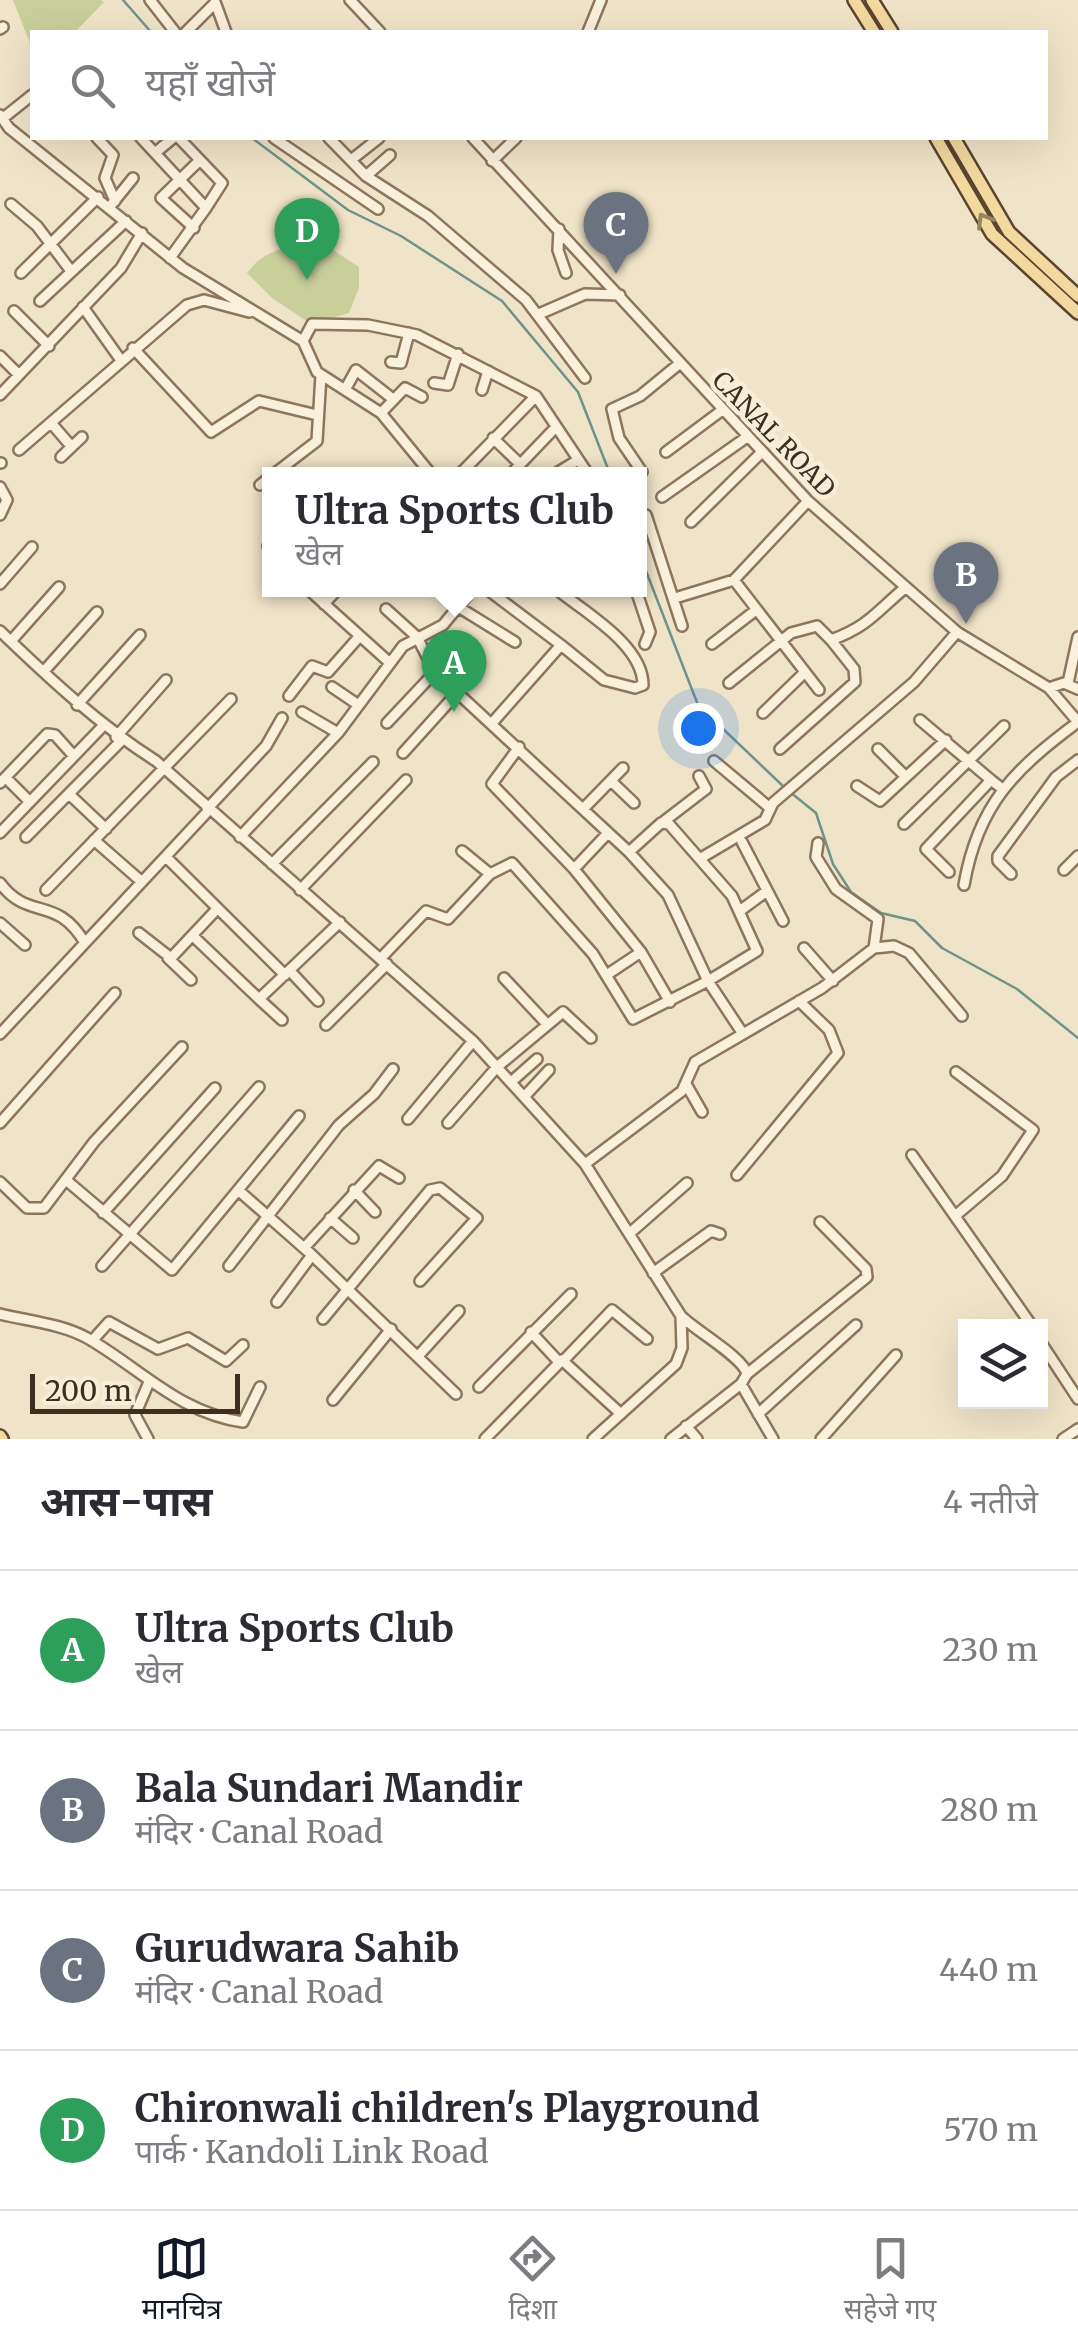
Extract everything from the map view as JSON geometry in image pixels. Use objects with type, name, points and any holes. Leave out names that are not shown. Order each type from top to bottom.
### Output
[{"type":"main road","points":[[854,0],[873,30]]},
{"type":"main road","points":[[872,0],[891,30]]},
{"type":"main road","points":[[937,140],[992,234],[1078,313]]},
{"type":"main road","points":[[955,140],[1009,232],[1078,296]]},
{"type":"street","points":[[150,0],[173,30]]},
{"type":"street","points":[[350,0],[378,30]]},
{"type":"street","points":[[589,30],[601,0]]},
{"type":"street","points":[[188,30],[214,2],[225,30]]},
{"type":"street","points":[[30,96],[1,117],[98,196],[113,203]]},
{"type":"street","points":[[99,140],[113,155],[105,178],[113,203],[126,221],[170,258],[303,340],[313,368],[380,413],[425,467]]},
{"type":"street","points":[[144,140],[206,208]]},
{"type":"street","points":[[155,153],[173,140]]},
{"type":"street","points":[[170,258],[222,183],[178,140]]},
{"type":"street","points":[[277,140],[378,209]]},
{"type":"street","points":[[331,140],[366,176],[428,216],[539,314],[585,378]]},
{"type":"street","points":[[351,160],[376,140]]},
{"type":"street","name":"CANAL ROAD","points":[[475,140],[808,502],[958,632],[1049,688],[1078,722]]},
{"type":"street","points":[[492,161],[514,140]]},
{"type":"street","points":[[366,176],[390,155]]},
{"type":"street","points":[[194,228],[161,200],[200,160]]},
{"type":"street","points":[[113,203],[133,178]]},
{"type":"street","points":[[21,274],[98,196]]},
{"type":"street","points":[[11,204],[52,244],[71,271]]},
{"type":"street","points":[[40,302],[126,221]]},
{"type":"street","points":[[559,229],[558,250],[566,273]]},
{"type":"street","points":[[0,394],[121,268],[142,233]]},
{"type":"street","points":[[539,314],[585,294],[620,295]]},
{"type":"street","points":[[19,450],[133,348],[196,301],[266,317]]},
{"type":"street","points":[[83,307],[120,359]]},
{"type":"street","points":[[14,311],[49,346]]},
{"type":"street","points":[[303,340],[315,323],[409,333],[458,354],[536,396],[583,467]]},
{"type":"street","points":[[392,362],[401,363],[409,333]]},
{"type":"street","points":[[133,348],[211,432],[259,401],[317,415]]},
{"type":"street","points":[[434,382],[448,384],[458,354]]},
{"type":"street","points":[[0,356],[18,376]]},
{"type":"street","points":[[639,467],[619,438],[612,409],[628,398],[640,396],[679,364]]},
{"type":"street","points":[[346,388],[356,370],[393,399]]},
{"type":"street","points":[[482,390],[488,370]]},
{"type":"street","points":[[284,467],[317,441],[321,376]]},
{"type":"street","points":[[380,413],[409,387],[422,397]]},
{"type":"street","points":[[468,467],[536,396]]},
{"type":"street","points":[[666,452],[721,411]]},
{"type":"street","points":[[52,424],[72,446]]},
{"type":"street","points":[[517,467],[556,427]]},
{"type":"street","points":[[61,457],[82,437]]},
{"type":"street","points":[[662,497],[747,437]]},
{"type":"street","points":[[493,438],[520,464]]},
{"type":"street","points":[[691,522],[762,452]]},
{"type":"street","points":[[567,467],[578,460]]},
{"type":"street","points":[[0,487],[7,500],[0,514]]},
{"type":"street","points":[[675,598],[734,580],[808,502]]},
{"type":"street","points":[[647,518],[682,626]]},
{"type":"street","points":[[0,584],[32,547]]},
{"type":"street","points":[[734,580],[778,642],[819,690]]},
{"type":"street","points":[[11,641],[58,586]]},
{"type":"street","points":[[831,640],[865,627],[877,611],[906,587]]},
{"type":"street","points":[[317,597],[390,663]]},
{"type":"street","points":[[324,604],[331,597]]},
{"type":"street","points":[[240,837],[338,732],[403,646],[443,625],[467,597]]},
{"type":"street","points":[[497,597],[611,683],[637,689],[644,682],[619,639],[566,597]]},
{"type":"street","points":[[638,597],[650,632],[646,644]]},
{"type":"street","points":[[460,608],[515,642]]},
{"type":"street","points":[[386,609],[417,637],[435,672],[629,852],[678,909],[708,980],[743,1034]]},
{"type":"street","points":[[712,644],[756,610]]},
{"type":"street","points":[[45,670],[97,612]]},
{"type":"street","points":[[730,683],[791,633],[814,626],[854,669],[855,682],[780,749]]},
{"type":"street","points":[[0,631],[45,670],[77,705],[165,770],[473,1041],[584,1164],[681,1316],[699,1334],[740,1359],[758,1414],[773,1439]]},
{"type":"street","points":[[701,858],[765,820],[771,806],[914,682],[958,632]]},
{"type":"street","points":[[77,705],[140,635]]},
{"type":"street","points":[[1068,683],[1078,637]]},
{"type":"street","points":[[289,696],[312,666],[329,672],[358,638]]},
{"type":"street","points":[[493,722],[561,645]]},
{"type":"street","points":[[387,723],[435,672]]},
{"type":"street","points":[[763,713],[804,673]]},
{"type":"street","points":[[26,837],[118,739],[166,680]]},
{"type":"street","points":[[1049,688],[1068,683],[1078,689]]},
{"type":"street","points":[[332,686],[357,704]]},
{"type":"street","points":[[402,753],[458,692]]},
{"type":"street","points":[[46,890],[231,699]]},
{"type":"street","points":[[302,712],[338,732]]},
{"type":"street","points":[[0,1034],[266,746],[282,718]]},
{"type":"street","points":[[920,720],[1000,787]]},
{"type":"street","points":[[964,885],[969,855],[1000,787],[1078,722]]},
{"type":"street","points":[[0,833],[103,726]]},
{"type":"street","points":[[904,824],[1004,726]]},
{"type":"street","points":[[30,800],[3,780],[50,733],[72,754]]},
{"type":"street","points":[[857,786],[880,801],[946,740]]},
{"type":"street","points":[[519,747],[492,786],[574,869],[642,952],[670,1002]]},
{"type":"street","points":[[878,750],[906,776]]},
{"type":"street","points":[[1011,874],[997,858],[1056,777],[1078,760]]},
{"type":"street","points":[[714,761],[771,806]]},
{"type":"street","points":[[272,864],[373,762]]},
{"type":"street","points":[[583,809],[623,768]]},
{"type":"street","points":[[629,852],[706,788],[698,776]]},
{"type":"street","points":[[300,890],[406,780]]},
{"type":"street","points":[[949,872],[926,849],[991,780]]},
{"type":"street","points":[[611,781],[634,803]]},
{"type":"street","points":[[68,794],[106,829]]},
{"type":"street","points":[[326,1025],[426,911],[448,919],[490,874],[506,863],[518,866],[608,974],[632,1019],[708,980],[756,950],[741,910],[701,858],[663,822]]},
{"type":"street","points":[[574,869],[608,834]]},
{"type":"street","points":[[94,840],[142,882]]},
{"type":"street","points":[[742,842],[784,921]]},
{"type":"street","points":[[818,843],[816,857],[836,889],[878,919],[874,948]]},
{"type":"street","points":[[462,851],[490,874]]},
{"type":"street","points":[[1064,870],[1078,856]]},
{"type":"street","points":[[166,857],[318,1001]]},
{"type":"street","points":[[0,882],[20,903],[63,914],[85,943]]},
{"type":"street","points":[[741,910],[768,891]]},
{"type":"street","points":[[168,958],[217,909]]},
{"type":"street","points":[[260,999],[340,922]]},
{"type":"street","points":[[0,923],[25,945]]},
{"type":"street","points":[[139,933],[191,980]]},
{"type":"street","points":[[193,936],[282,1020]]},
{"type":"street","points":[[702,1112],[686,1084],[688,1070],[695,1062],[833,981],[874,948],[894,946],[909,953],[962,1016]]},
{"type":"street","points":[[804,948],[833,981]]},
{"type":"street","points":[[608,974],[642,952]]},
{"type":"street","points":[[504,978],[546,1023]]},
{"type":"street","points":[[0,1123],[115,992]]},
{"type":"street","points":[[737,1175],[838,1053],[829,1030],[798,1002]]},
{"type":"street","points":[[448,1123],[497,1067],[546,1023],[566,1012],[591,1038]]},
{"type":"street","points":[[408,1118],[473,1041]]},
{"type":"street","points":[[0,1182],[27,1208],[37,1211],[94,1142],[182,1047]]},
{"type":"street","points":[[511,1082],[536,1059]]},
{"type":"street","points":[[228,1266],[339,1125],[371,1098],[393,1069]]},
{"type":"street","points":[[524,1096],[548,1070]]},
{"type":"street","points":[[955,1216],[1002,1176],[1034,1130],[956,1072]]},
{"type":"street","points":[[584,1164],[686,1084]]},
{"type":"street","points":[[102,1266],[132,1237],[260,1087]]},
{"type":"street","points":[[103,1213],[214,1088]]},
{"type":"street","points":[[66,1180],[173,1270],[298,1116]]},
{"type":"street","points":[[912,1155],[1027,1319]]},
{"type":"street","points":[[277,1302],[330,1218],[354,1190],[379,1166],[399,1178]]},
{"type":"street","points":[[630,1232],[687,1183]]},
{"type":"street","points":[[322,1319],[430,1190],[440,1188],[477,1218],[420,1282]]},
{"type":"street","points":[[238,1190],[308,1251],[456,1394]]},
{"type":"street","points":[[354,1190],[374,1212]]},
{"type":"street","points":[[330,1218],[353,1238]]},
{"type":"street","points":[[670,1439],[867,1277],[866,1269],[820,1222]]},
{"type":"street","points":[[654,1273],[711,1231],[720,1234]]},
{"type":"street","points":[[479,1387],[571,1294]]},
{"type":"street","points":[[485,1439],[612,1310],[647,1339]]},
{"type":"street","points":[[418,1354],[459,1311]]},
{"type":"street","points":[[0,1314],[92,1341],[190,1408],[242,1422],[260,1387]]},
{"type":"street","points":[[593,1439],[680,1358],[681,1316]]},
{"type":"street","points":[[92,1341],[109,1322],[158,1349],[188,1338],[226,1361],[244,1345]]},
{"type":"street","points":[[758,1414],[856,1325]]},
{"type":"street","points":[[333,1400],[391,1329]]},
{"type":"street","points":[[532,1332],[621,1414]]},
{"type":"street","points":[[1048,1353],[1078,1399]]},
{"type":"street","points":[[821,1439],[896,1355]]},
{"type":"street","points":[[148,1439],[136,1415],[149,1382]]},
{"type":"street","points":[[686,1426],[698,1439]]},
{"type":"street","points":[[1062,1439],[1078,1429]]},
{"type":"green space","points":[[13,0],[104,2],[77,30],[30,30],[30,43]]},
{"type":"green space","points":[[324,244],[359,267],[359,288],[349,313],[311,324],[272,298],[247,273],[272,252]]},
{"type":"waterway","points":[[123,0],[149,30]]},
{"type":"waterway","points":[[255,140],[348,210],[401,236],[502,301],[578,392],[607,467]]},
{"type":"waterway","points":[[647,574],[698,705],[784,787]]},
{"type":"waterway","points":[[790,792],[816,813],[833,864],[851,892],[881,913],[915,921],[942,948],[1017,989],[1078,1038]]},
{"type":"place","name":"Gurudwara Sahib","points":[[616,274]]},
{"type":"place","name":"Chironwali children's Playground","points":[[307,280]]},
{"type":"place","name":"Bala Sundari Mandir","points":[[966,624]]},
{"type":"place","name":"Ultra Sports Club","points":[[454,712]]}]
